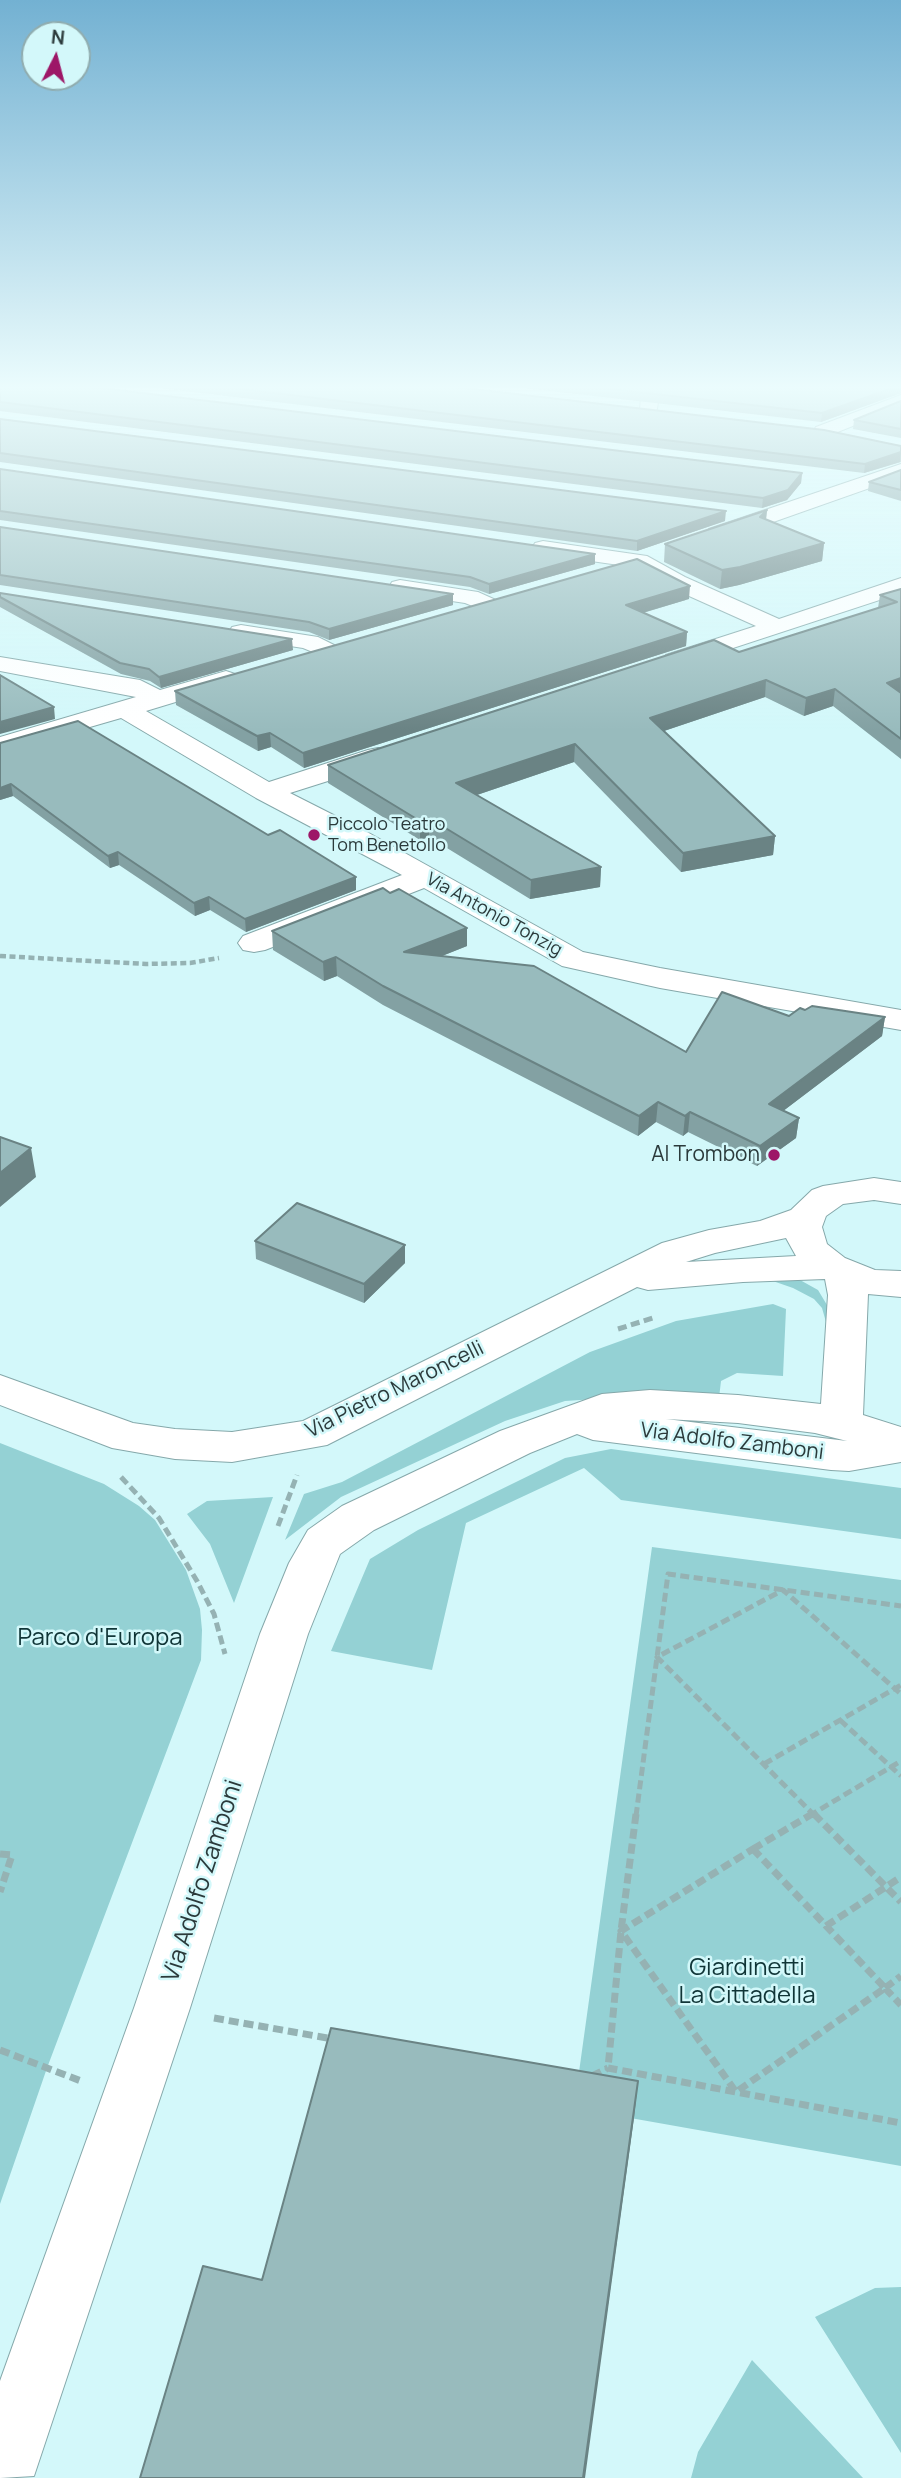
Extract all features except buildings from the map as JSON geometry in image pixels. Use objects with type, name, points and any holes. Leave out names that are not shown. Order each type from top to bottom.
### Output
[{"type":"street","points":[[702,539],[819,500]]},
{"type":"street","points":[[724,512],[765,517]]},
{"type":"street","points":[[517,544],[639,561],[677,582],[778,627]]},
{"type":"street","points":[[590,576],[665,553]]},
{"type":"street","points":[[374,583],[470,597],[491,606]]},
{"type":"street","points":[[648,669],[901,585]]},
{"type":"street","points":[[452,616],[515,599]]},
{"type":"street","points":[[215,628],[309,642],[325,650]]},
{"type":"street","points":[[286,662],[351,643]]},
{"type":"street","points":[[0,664],[140,688],[155,699]]},
{"type":"street","points":[[0,745],[247,673]]},
{"type":"street","name":"Via Antonio Tonzig","points":[[123,708],[266,792],[357,838],[555,949],[596,966],[901,1020]]},
{"type":"street","points":[[266,792],[400,749]]},
{"type":"street","points":[[254,943],[425,877]]},
{"type":"street","points":[[837,1271],[821,1261],[807,1244],[803,1227],[805,1218],[816,1204],[836,1194],[860,1189],[897,1189]]},
{"type":"street","name":"Via Pietro Maroncelli","points":[[0,1389],[127,1437],[175,1444],[232,1447],[312,1434],[619,1283],[676,1252],[709,1242],[768,1231],[805,1218]]},
{"type":"street","name":"Via Pietro Maroncelli","points":[[619,1283],[668,1274],[837,1271],[870,1282],[901,1284]]},
{"type":"street","name":"Via Adolfo Zamboni","points":[[0,2476],[162,2008],[284,1634],[312,1563],[324,1542],[358,1518],[515,1442],[602,1408],[650,1404],[738,1409],[841,1423],[848,1295],[837,1271]]},
{"type":"street","name":"Via Adolfo Zamboni","points":[[563,1423],[608,1426],[831,1455],[849,1456],[901,1445]]},
{"type":"street","points":[[841,1423],[901,1445]]},
{"type":"path","points":[[0,956],[146,964],[190,963],[218,959],[254,943]]},
{"type":"path","points":[[613,1330],[661,1315]]},
{"type":"path","points":[[129,1472],[116,1471],[159,1518],[197,1581],[214,1614],[227,1661]]},
{"type":"path","points":[[285,1472],[298,1471]]},
{"type":"path","points":[[608,2068],[621,1931],[668,1574],[901,1606]]},
{"type":"path","points":[[657,1657],[783,1590]]},
{"type":"path","points":[[783,1590],[898,1686],[901,1694]]},
{"type":"path","points":[[657,1657],[901,1902]]},
{"type":"path","points":[[764,1764],[898,1686]]},
{"type":"path","points":[[840,1720],[901,1776]]},
{"type":"path","points":[[621,1931],[901,1761]]},
{"type":"path","points":[[753,1849],[901,2005]]},
{"type":"path","points":[[0,1854],[12,1855],[0,1892]]},
{"type":"path","points":[[825,1926],[901,1877]]},
{"type":"path","points":[[621,1931],[736,2092]]},
{"type":"path","points":[[736,2092],[901,1976]]},
{"type":"path","points":[[162,2008],[336,2039]]},
{"type":"path","points":[[0,2050],[47,2067]]},
{"type":"path","points":[[587,2078],[608,2068],[901,2123]]},
{"type":"green space","points":[[767,1279],[800,1280],[818,1290],[827,1305],[828,1329],[822,1308],[814,1299]]},
{"type":"green space","points":[[773,1304],[786,1309],[783,1376],[737,1373],[721,1381],[719,1398],[642,1396],[565,1401],[505,1421],[341,1497],[285,1540],[304,1494],[342,1482],[590,1352],[676,1321]]},
{"type":"green space","name":"Parco d'Europa","points":[[0,1443],[104,1484],[139,1506],[155,1520],[186,1570],[200,1609],[202,1630],[201,1660],[47,2068],[0,2204]]},
{"type":"green space","points":[[611,1449],[901,1488],[901,1539],[621,1500],[584,1468],[466,1523],[432,1670],[331,1651],[370,1559],[418,1530],[565,1458]]},
{"type":"green space","points":[[273,1497],[234,1603],[210,1544],[187,1514],[207,1501]]},
{"type":"green space","name":"Giardinetti La Cittadella","points":[[652,1547],[901,1580],[901,2166],[574,2108]]},
{"type":"green space","points":[[901,2287],[901,2453],[815,2317],[875,2288]]},
{"type":"green space","points":[[752,2360],[863,2478],[691,2478],[698,2452]]},
{"type":"place","name":"Piccolo Teatro Tom Benetollo","points":[[314,835]]},
{"type":"place","name":"Al Trombon","points":[[774,1155]]}]
